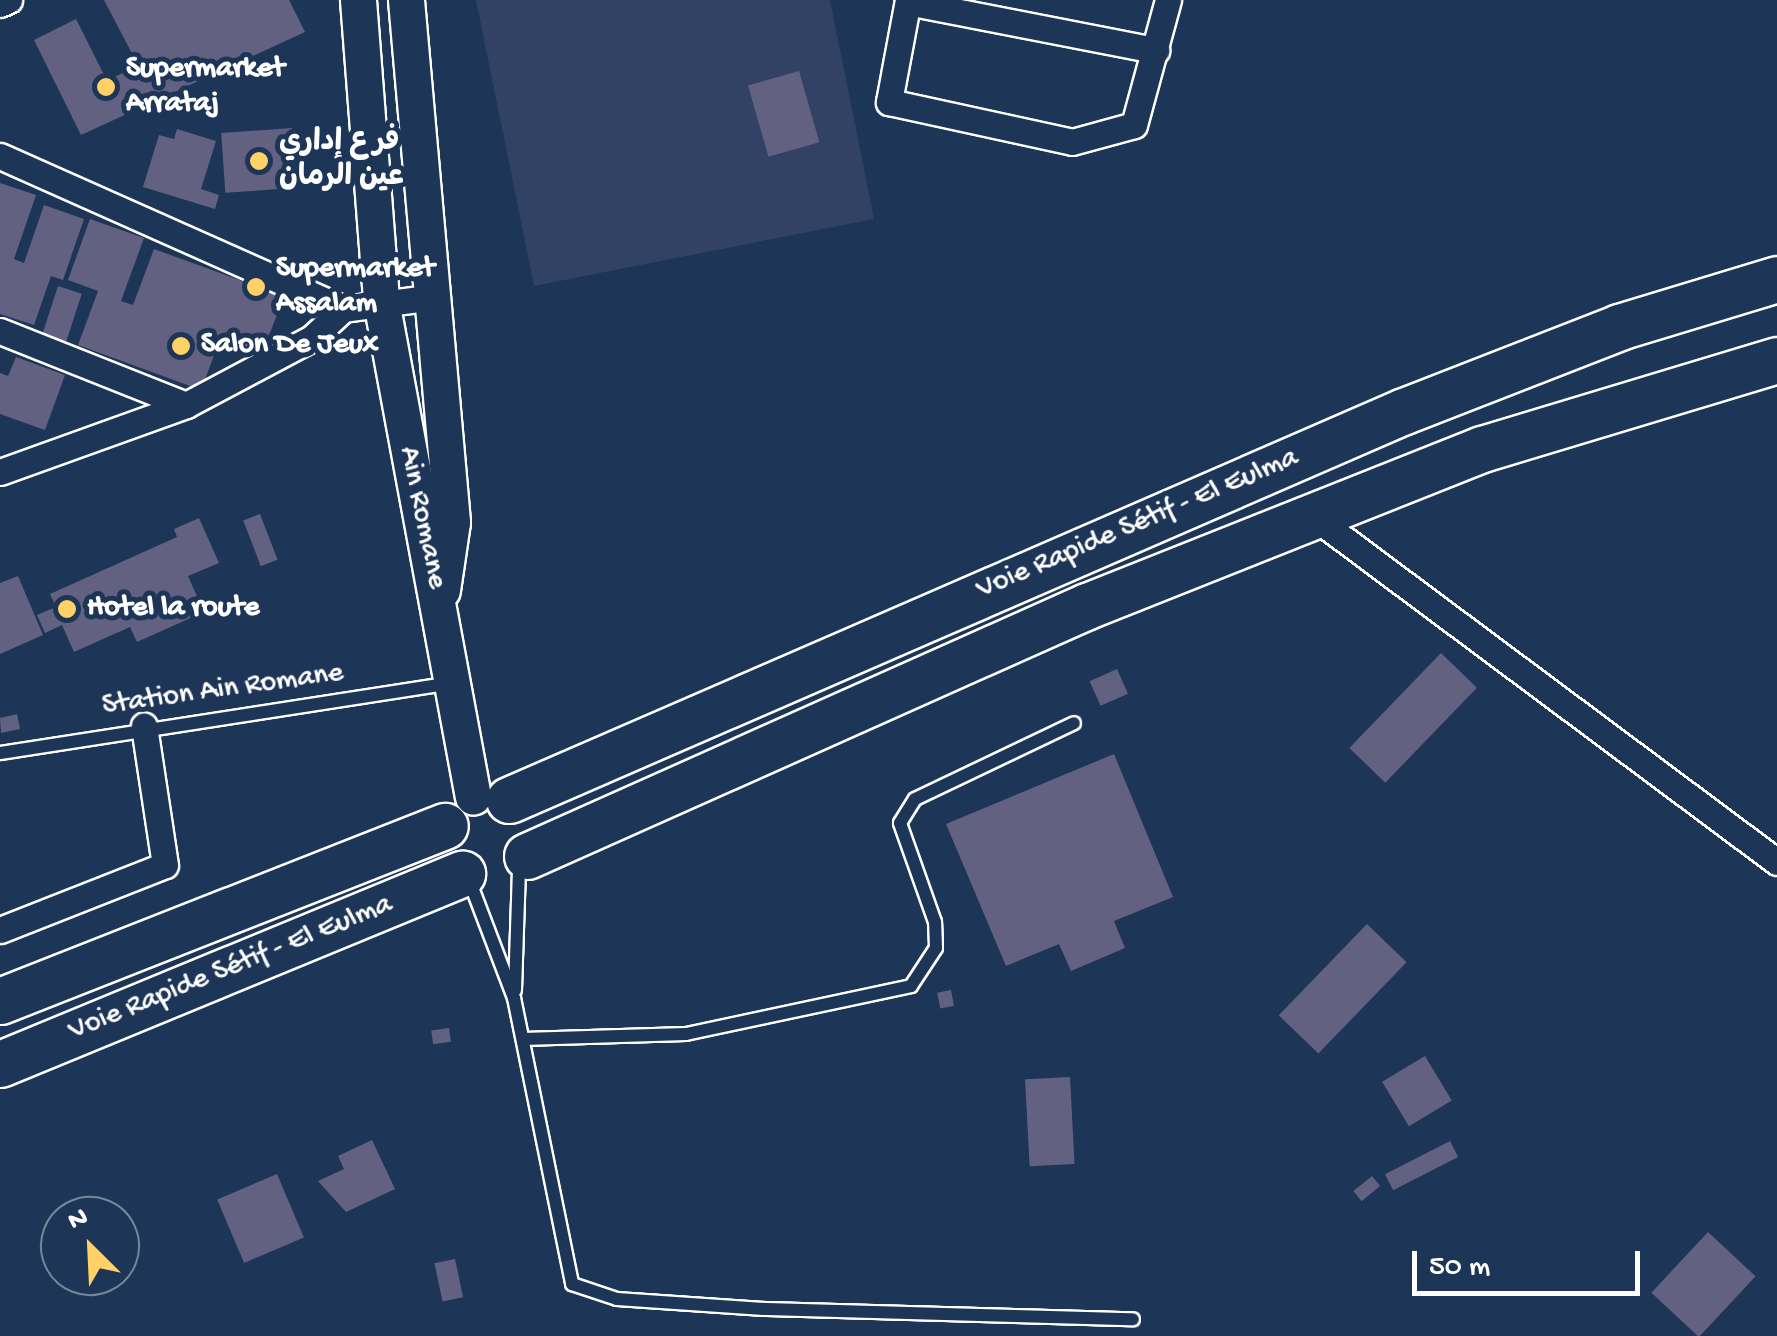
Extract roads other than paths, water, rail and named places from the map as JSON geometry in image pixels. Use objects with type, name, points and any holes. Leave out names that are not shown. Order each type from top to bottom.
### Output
[{"type":"highway","name":"Voie Rapide Sétif - El Eulma","points":[[0,1001],[476,808],[1404,411],[1619,327],[1777,279]]},
{"type":"highway","name":"Voie Rapide Sétif - El Eulma","points":[[523,862],[1087,606],[1482,449],[1777,360]]},
{"type":"highway","points":[[476,808],[527,818],[523,862],[504,878],[465,875],[448,857],[476,808]]},
{"type":"highway","name":"Voie Rapide Sétif - El Eulma","points":[[0,1064],[465,875]]},
{"type":"street","points":[[0,4],[9,0]]},
{"type":"street","name":"Ain Romane","points":[[358,0],[381,301],[440,606]]},
{"type":"street","name":"Ain Romane","points":[[406,0],[452,522],[440,606]]},
{"type":"street","points":[[1156,50],[908,1],[888,102],[1072,142],[1134,125],[1156,50],[1168,0]]},
{"type":"street","points":[[0,156],[343,310]]},
{"type":"street","points":[[0,472],[186,406],[312,338],[343,310],[381,301],[434,297]]},
{"type":"street","points":[[0,331],[186,406]]},
{"type":"street","points":[[1314,516],[1777,862]]},
{"type":"street","points":[[440,606],[476,808]]},
{"type":"street","points":[[0,930],[164,864],[144,726]]},
{"type":"lane","name":"Station Ain Romane","points":[[0,752],[144,726],[455,683]]},
{"type":"lane","points":[[523,1040],[686,1034],[911,986],[936,948],[935,922],[900,822],[915,799],[1074,723]]},
{"type":"lane","points":[[514,998],[523,862]]},
{"type":"lane","points":[[465,875],[514,998],[565,1273],[586,1293],[764,1309],[1133,1319]]},
{"type":"place","name":"Supermarket Arrataj","points":[[106,87]]},
{"type":"place","name":"فرع إداري عين الرمان","points":[[259,161]]},
{"type":"place","name":"Supermarket Assalam","points":[[256,287]]},
{"type":"place","name":"Salon De Jeux","points":[[181,346]]},
{"type":"place","name":"Hotel la route","points":[[67,609]]}]
